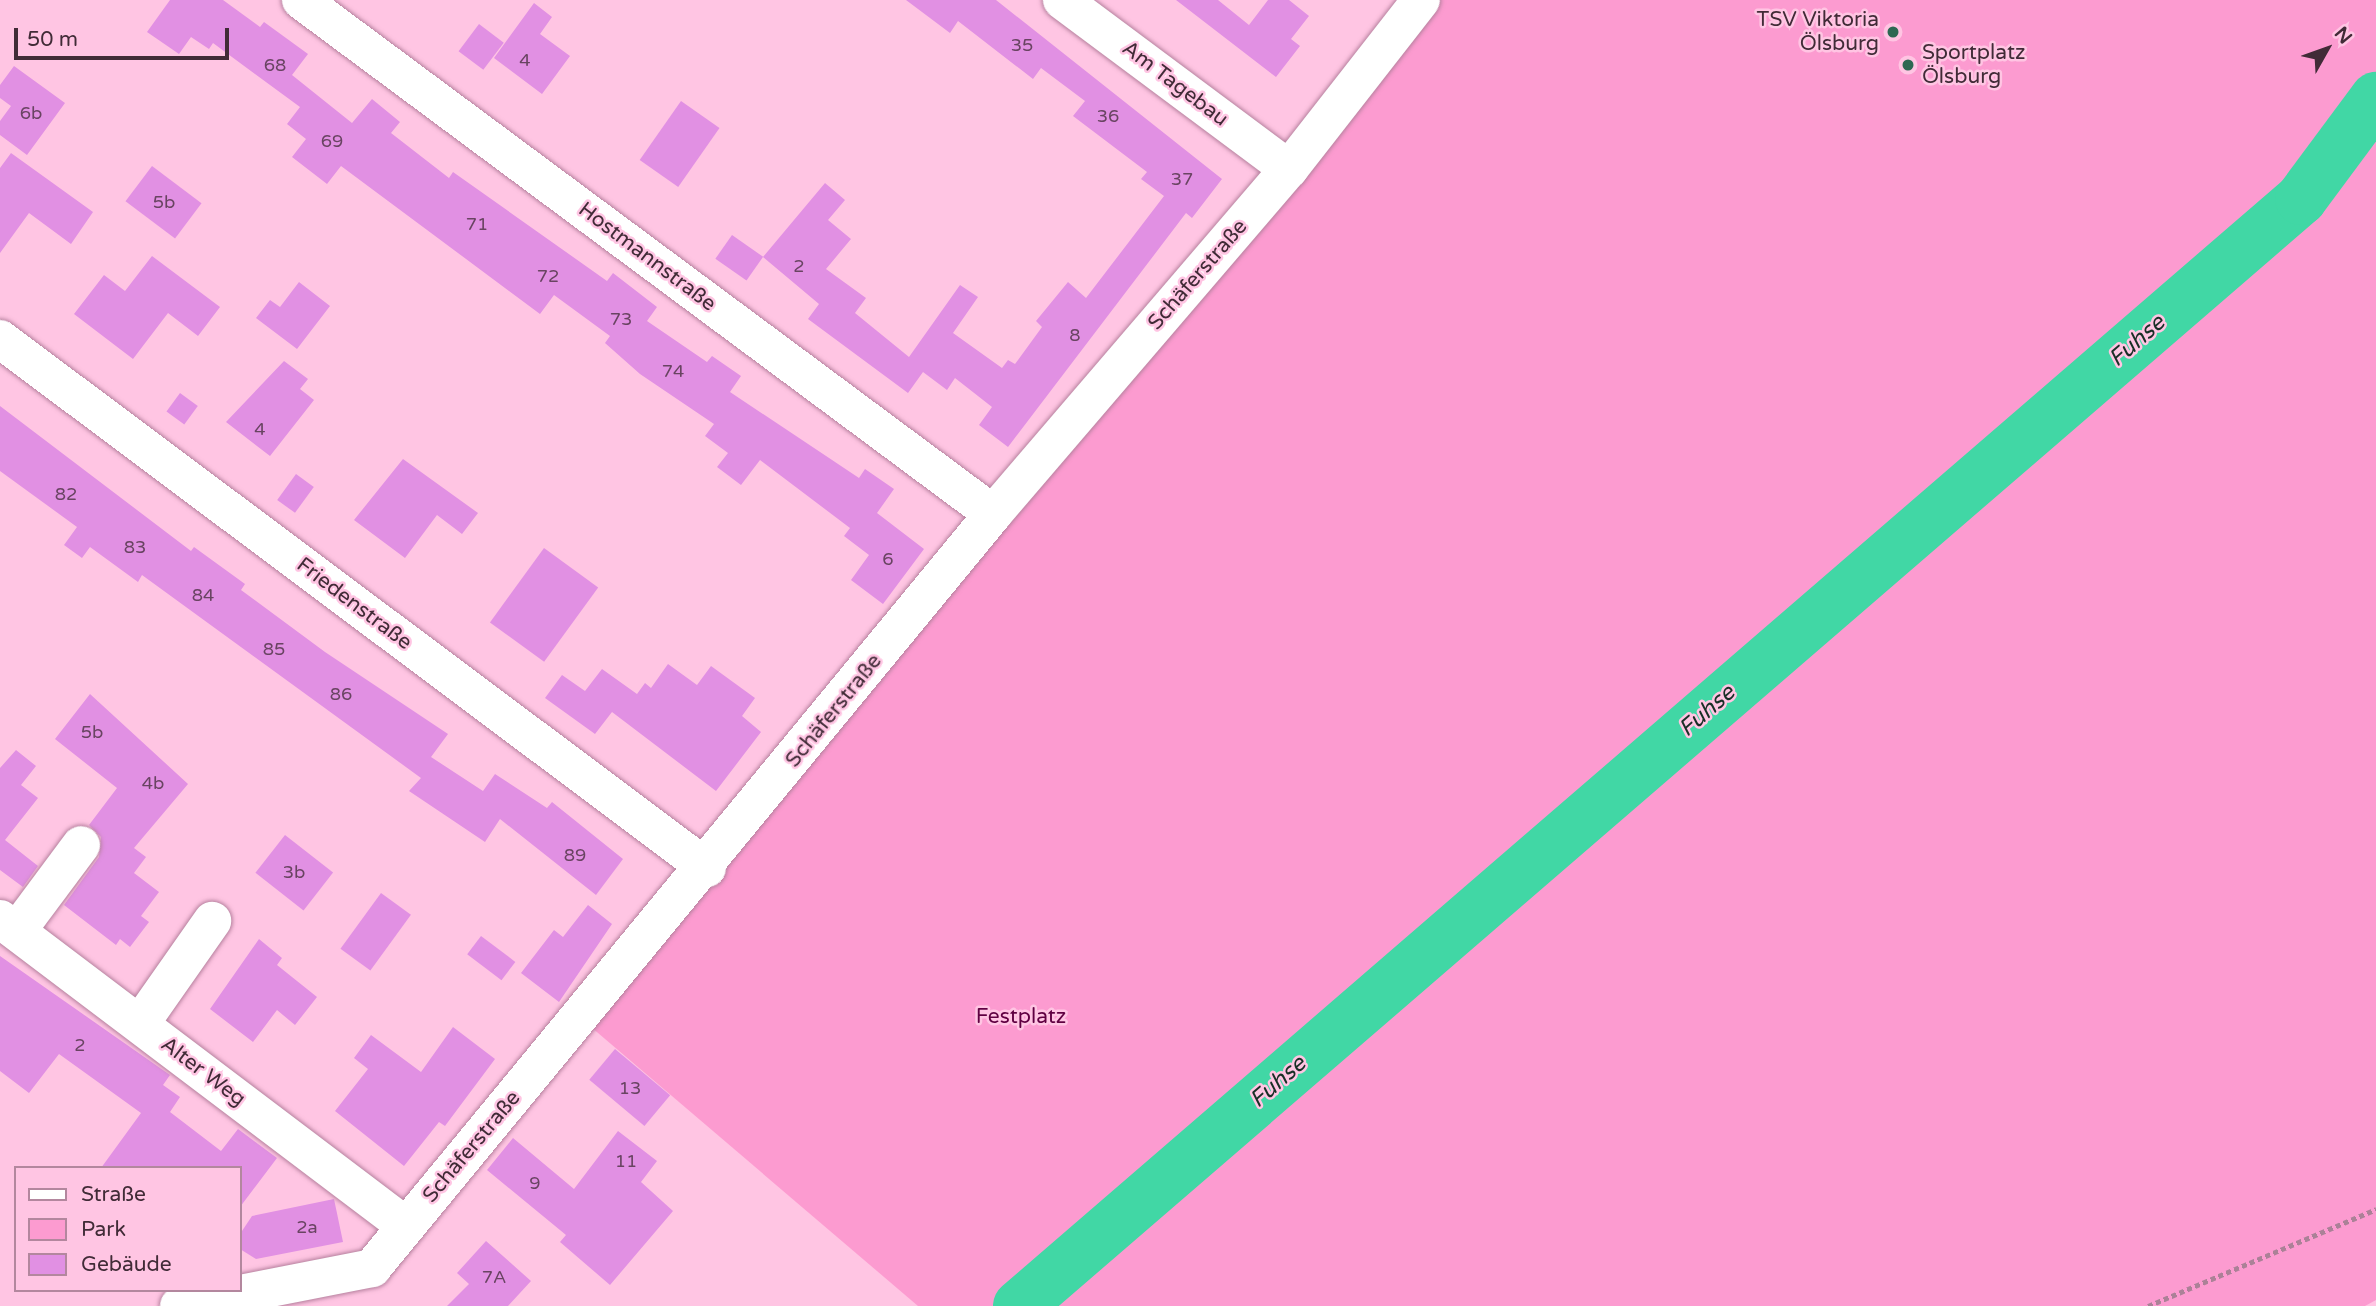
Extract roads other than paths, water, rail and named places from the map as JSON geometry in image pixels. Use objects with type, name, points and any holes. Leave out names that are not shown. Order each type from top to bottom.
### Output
[{"type":"street","name":"Hostmannstraße","points":[[301,0],[993,514]]},
{"type":"street","name":"Am Tagebau","points":[[1062,0],[1289,169]]},
{"type":"street","name":"Schäferstraße","points":[[178,1306],[372,1268],[708,868],[993,514],[1289,169],[1421,0]]},
{"type":"street","name":"Friedenstraße","points":[[0,340],[708,868]]},
{"type":"street","points":[[8,925],[81,845]]},
{"type":"street","points":[[140,1024],[212,921]]},
{"type":"street","name":"Alter Weg","points":[[8,925],[406,1226]]},
{"type":"waterway","name":"Fuhse","points":[[1019,1306],[2301,199],[2376,98]]},
{"type":"place","name":"TSV Viktoria Ölsburg","points":[[1893,32]]},
{"type":"place","name":"Sportplatz Ölsburg","points":[[1908,65]]},
{"type":"park label","name":"Festplatz","points":[[1021,1017]]}]
